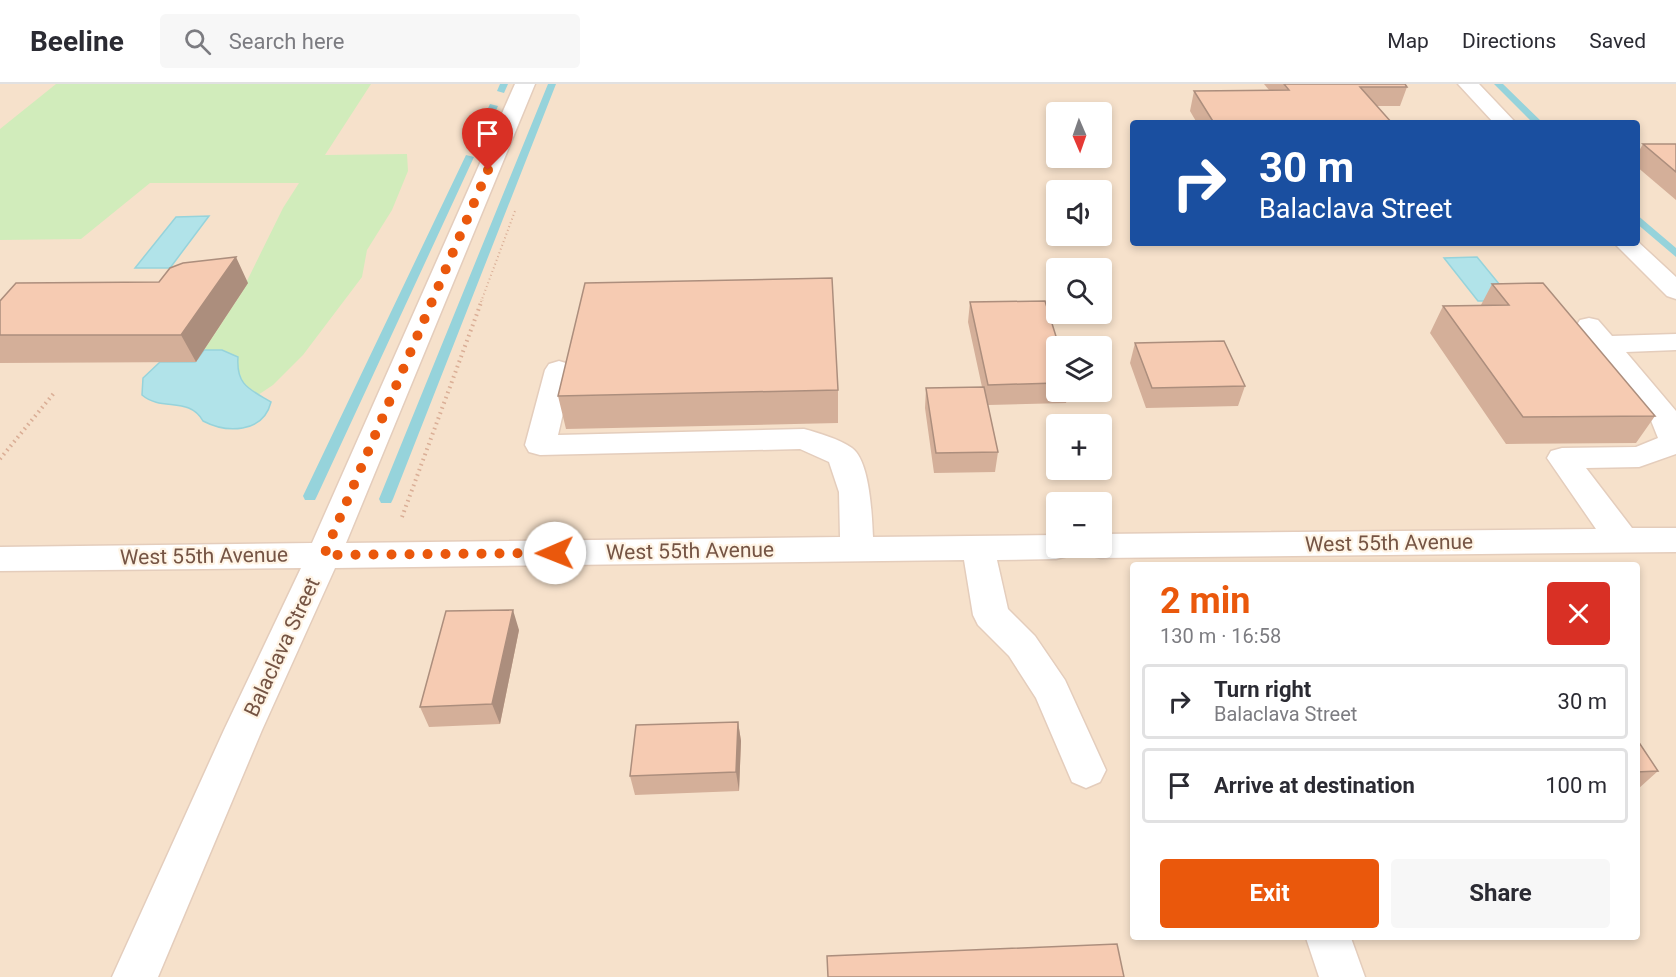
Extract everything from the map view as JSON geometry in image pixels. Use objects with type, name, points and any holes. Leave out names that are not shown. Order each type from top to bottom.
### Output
[{"type":"street","name":"Balaclava Street","points":[[135,977],[243,729],[324,555],[525,84]]},
{"type":"street","points":[[1468,84],[1503,120]]},
{"type":"street","points":[[1629,246],[1676,291]]},
{"type":"street","points":[[1623,541],[1562,458],[1639,457],[1675,443],[1664,415],[1597,335],[1676,342]]},
{"type":"street","points":[[559,370],[540,445],[804,439],[842,456],[855,492],[857,549]]},
{"type":"street","name":"West 55th Avenue","points":[[1112,547],[1201,556],[1676,540]]},
{"type":"street","points":[[978,547],[991,615],[1022,646],[1052,692],[1086,770]]},
{"type":"street","name":"West 55th Avenue","points":[[0,559],[1046,547]]},
{"type":"street","points":[[1330,940],[1342,977]]},
{"type":"path","points":[[389,554],[516,207]]},
{"type":"path","points":[[0,459],[54,393]]},
{"type":"shaded area","points":[[0,84],[1676,84],[1676,977],[0,977]]},
{"type":"green space","points":[[56,84],[371,84],[325,155],[407,154],[408,171],[392,210],[367,250],[362,277],[303,355],[273,385],[258,395],[241,381],[222,350],[204,350],[240,295],[283,208],[299,183],[150,183],[81,239],[0,240],[0,129]]},
{"type":"water","points":[[209,216],[170,268],[135,268],[176,217]]},
{"type":"water","points":[[1477,257],[1513,301],[1478,301],[1444,258]]},
{"type":"water","points":[[204,350],[222,350],[238,357],[239,374],[242,380],[250,389],[271,402],[267,412],[260,420],[243,428],[222,428],[203,421],[197,413],[183,406],[158,403],[142,395],[143,378],[160,362],[195,362]]},
{"type":"building","points":[[1284,84],[1405,84],[1407,87],[1360,87],[1389,120],[1212,120],[1194,91],[1289,90]]},
{"type":"building","points":[[1643,144],[1676,144],[1676,172]]},
{"type":"building","points":[[236,257],[181,335],[0,335],[0,301],[16,283],[159,282],[170,268],[183,263]]},
{"type":"building","points":[[832,278],[838,390],[558,396],[585,283]]},
{"type":"building","points":[[1543,283],[1655,416],[1523,417],[1443,306],[1509,305],[1492,284]]},
{"type":"building","points":[[1045,301],[1046,324],[1052,324],[1056,336],[1046,336],[1046,383],[988,385],[970,302]]},
{"type":"building","points":[[1224,341],[1245,386],[1152,388],[1135,343]]},
{"type":"building","points":[[984,387],[998,452],[936,453],[926,388]]},
{"type":"building","points":[[513,610],[492,704],[420,707],[446,611]]},
{"type":"building","points":[[738,722],[736,772],[630,776],[636,725]]},
{"type":"building","points":[[1640,744],[1658,771],[1640,772]]},
{"type":"building","points":[[1117,944],[1124,977],[828,977],[827,956]]},
{"type":"waterway","points":[[501,91],[504,84]]},
{"type":"waterway","points":[[386,499],[552,84]]},
{"type":"waterway","points":[[1498,84],[1535,120]]},
{"type":"waterway","points":[[476,144],[493,106]]},
{"type":"waterway","points":[[310,496],[469,157]]},
{"type":"waterway","points":[[1640,221],[1676,254]]},
{"type":"route","points":[[488,170],[324,555],[555,553]]}]
